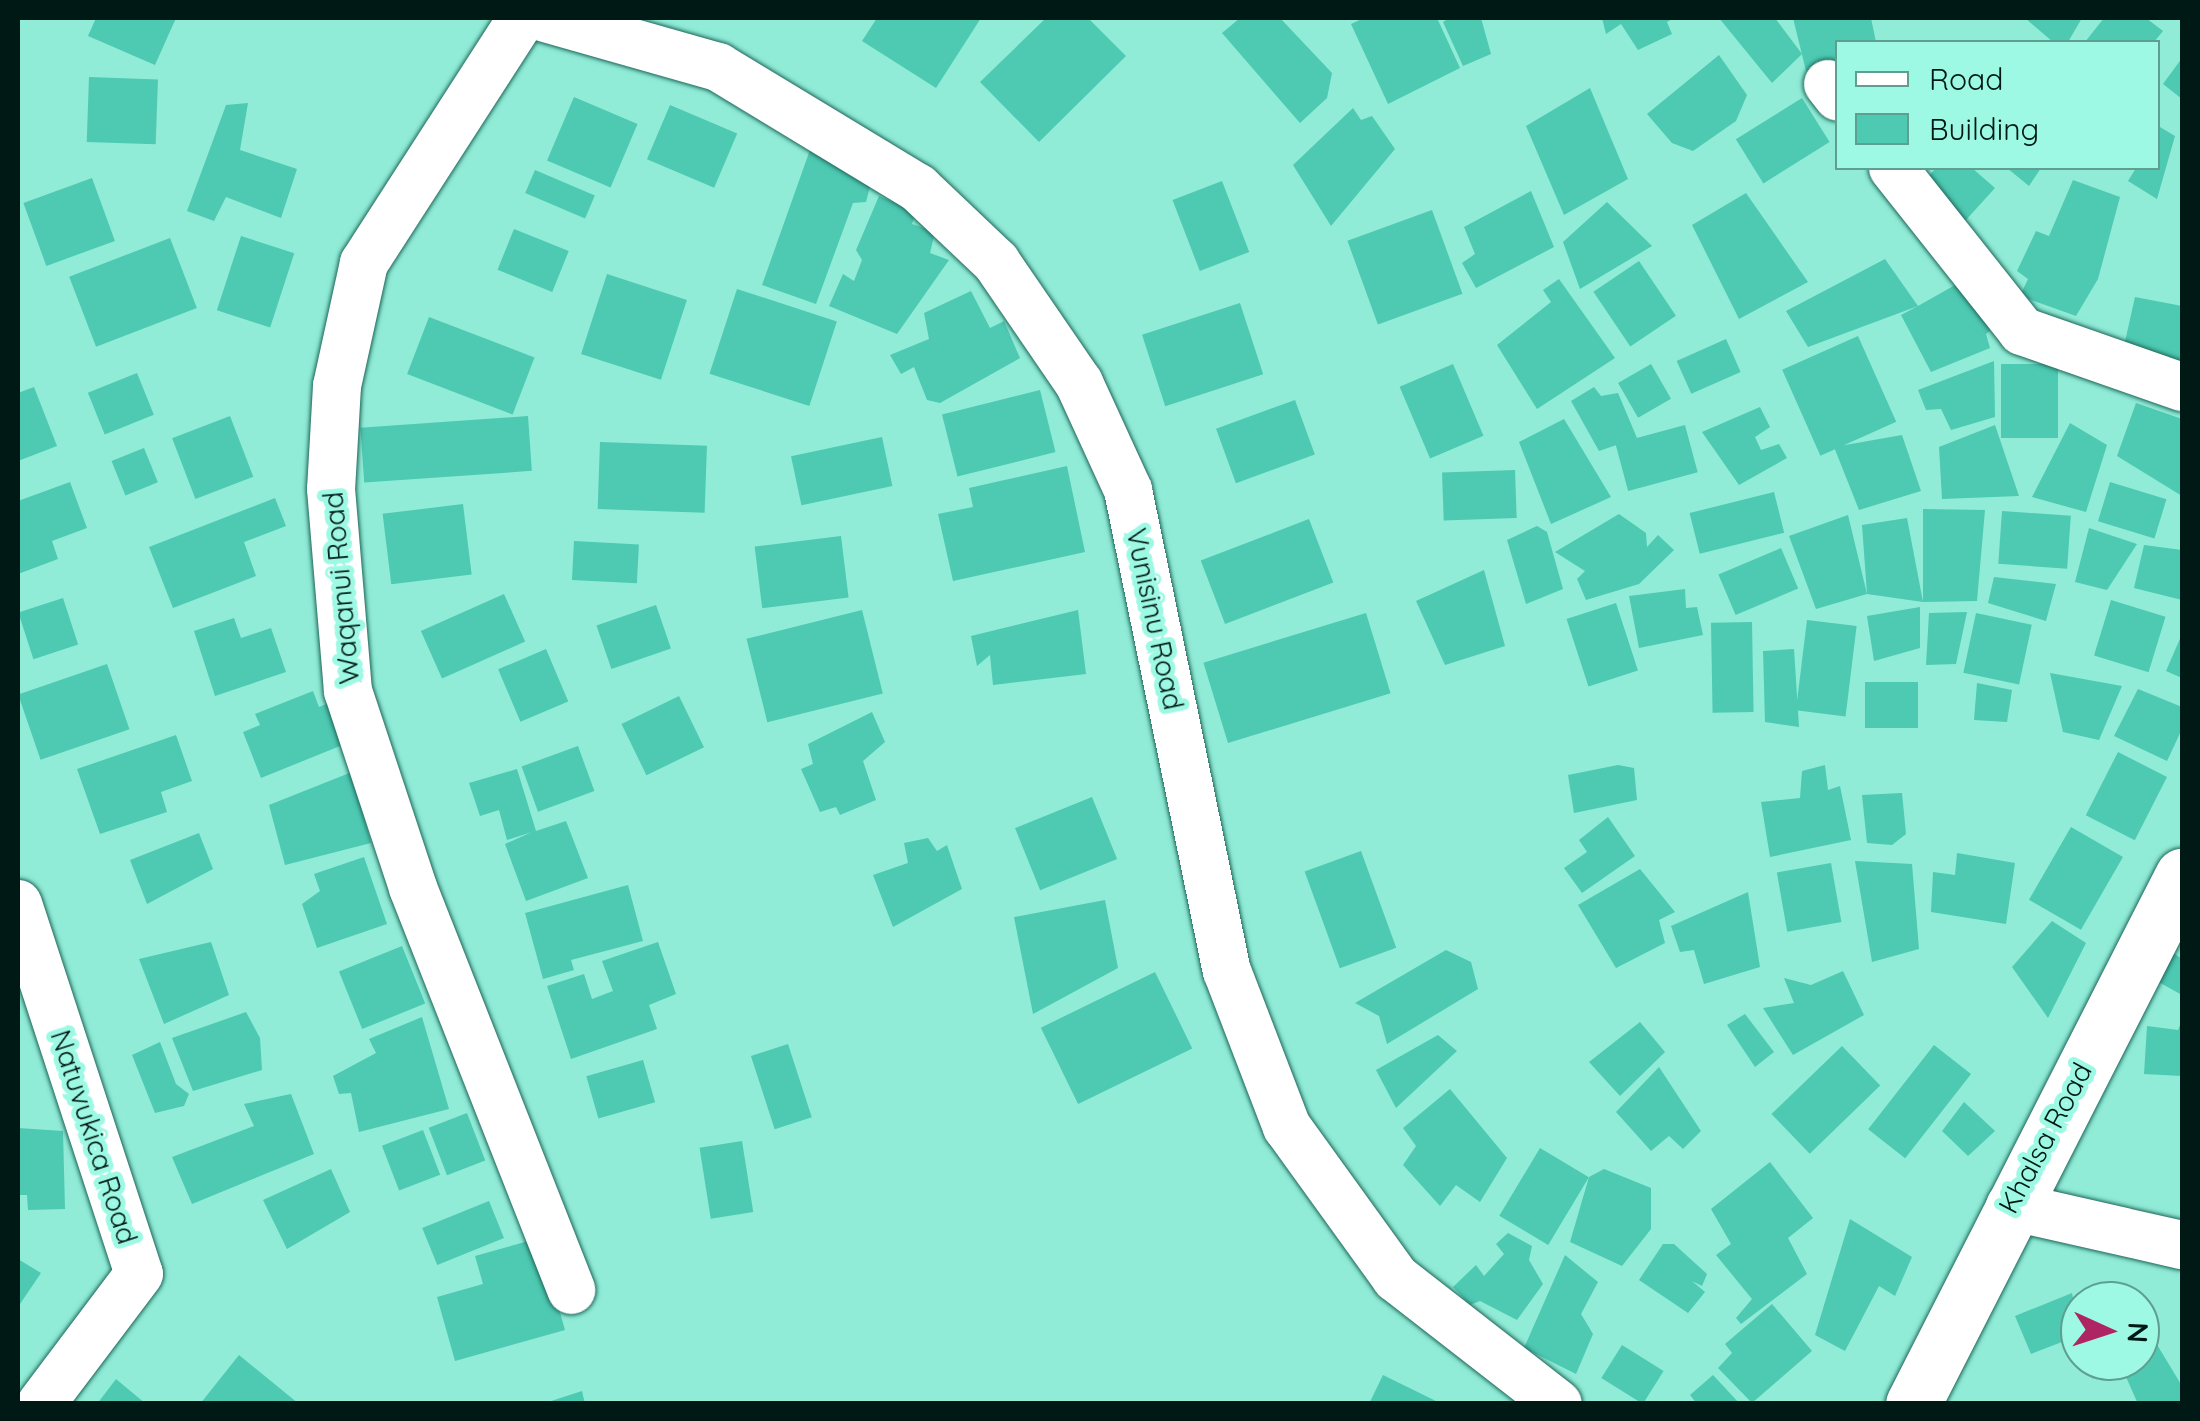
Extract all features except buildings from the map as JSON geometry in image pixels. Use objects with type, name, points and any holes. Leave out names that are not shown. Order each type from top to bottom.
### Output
[{"type":"main road","name":"Khalsa Road","points":[[1913,1404],[2010,1206],[2182,876]]},
{"type":"street","name":"Waqanui Road","points":[[522,18],[364,263],[336,386],[331,489],[348,691],[413,888],[571,1290]]},
{"type":"street","name":"Vunisinu Road","points":[[545,18],[718,67],[918,188],[996,262],[1079,383],[1128,490],[1227,972],[1288,1127],[1396,1278],[1558,1404]]},
{"type":"street","points":[[1895,170],[2022,331],[2182,387]]},
{"type":"street","name":"Natuvukica Road","points":[[18,904],[139,1274],[41,1404]]},
{"type":"street","points":[[2010,1206],[2182,1245]]}]
